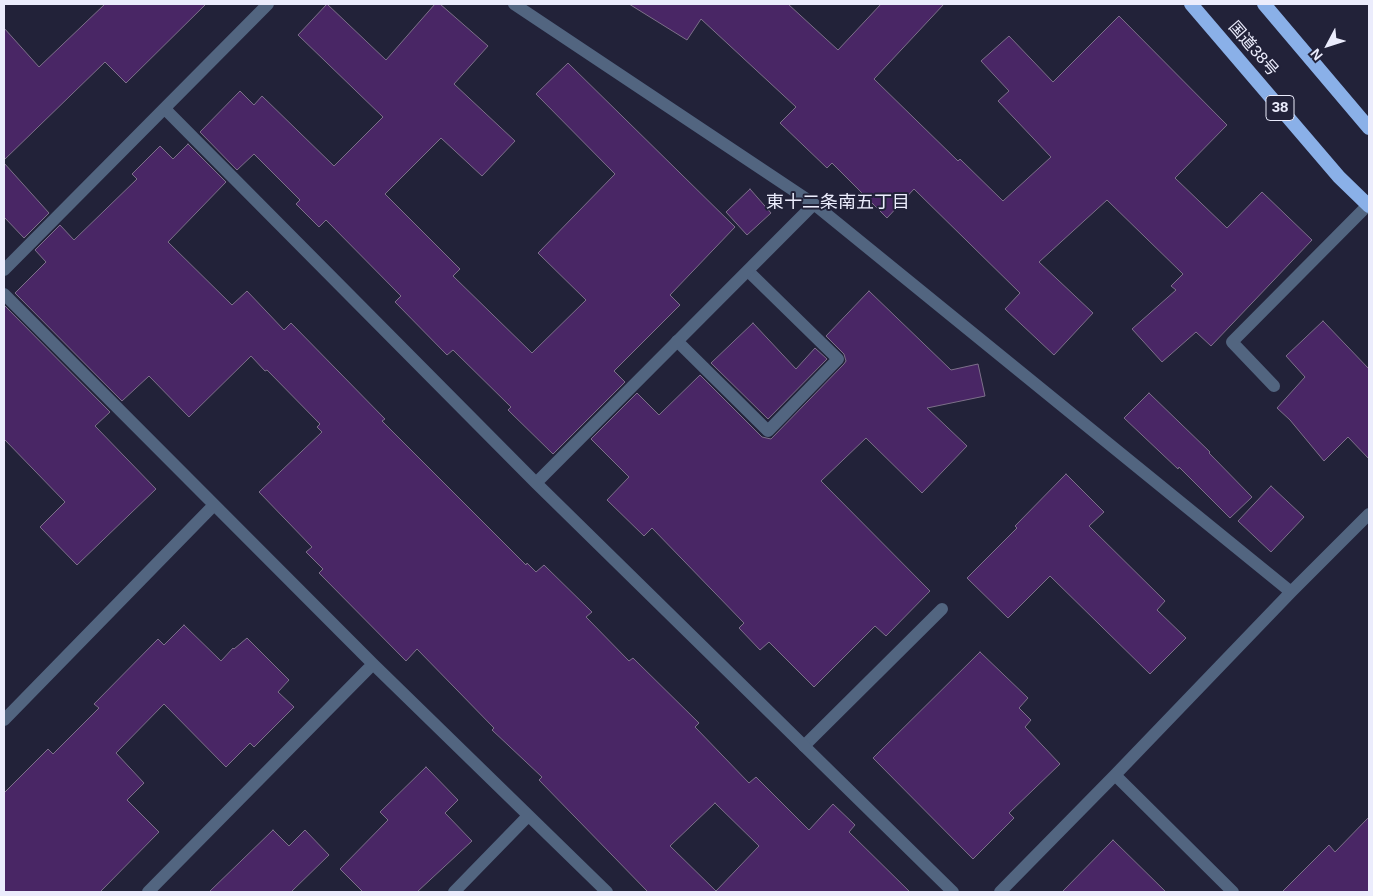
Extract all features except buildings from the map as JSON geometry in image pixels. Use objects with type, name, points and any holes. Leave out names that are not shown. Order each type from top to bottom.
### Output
[{"type":"highway","points":[[1264,4],[1369,128]]},
{"type":"highway","name":"国道38号","points":[[1193,5],[1339,177],[1368,206]]},
{"type":"street","points":[[4,270],[268,4]]},
{"type":"street","points":[[514,4],[814,204],[1291,592]]},
{"type":"street","points":[[165,109],[536,483],[953,892]]},
{"type":"street","points":[[536,483],[814,204]]},
{"type":"street","points":[[1274,386],[1232,342],[1368,206]]},
{"type":"street","points":[[677,341],[768,431],[838,359],[748,271]]},
{"type":"street","points":[[4,294],[213,506],[607,892]]},
{"type":"street","points":[[4,720],[213,506]]},
{"type":"street","points":[[1000,892],[1369,514]]},
{"type":"street","points":[[804,746],[942,609]]},
{"type":"street","points":[[148,892],[373,664]]},
{"type":"street","points":[[1115,775],[1233,892]]},
{"type":"street","points":[[454,892],[528,816]]},
{"type":"district","name":"東十二条南五丁目","points":[[838,203]]}]
